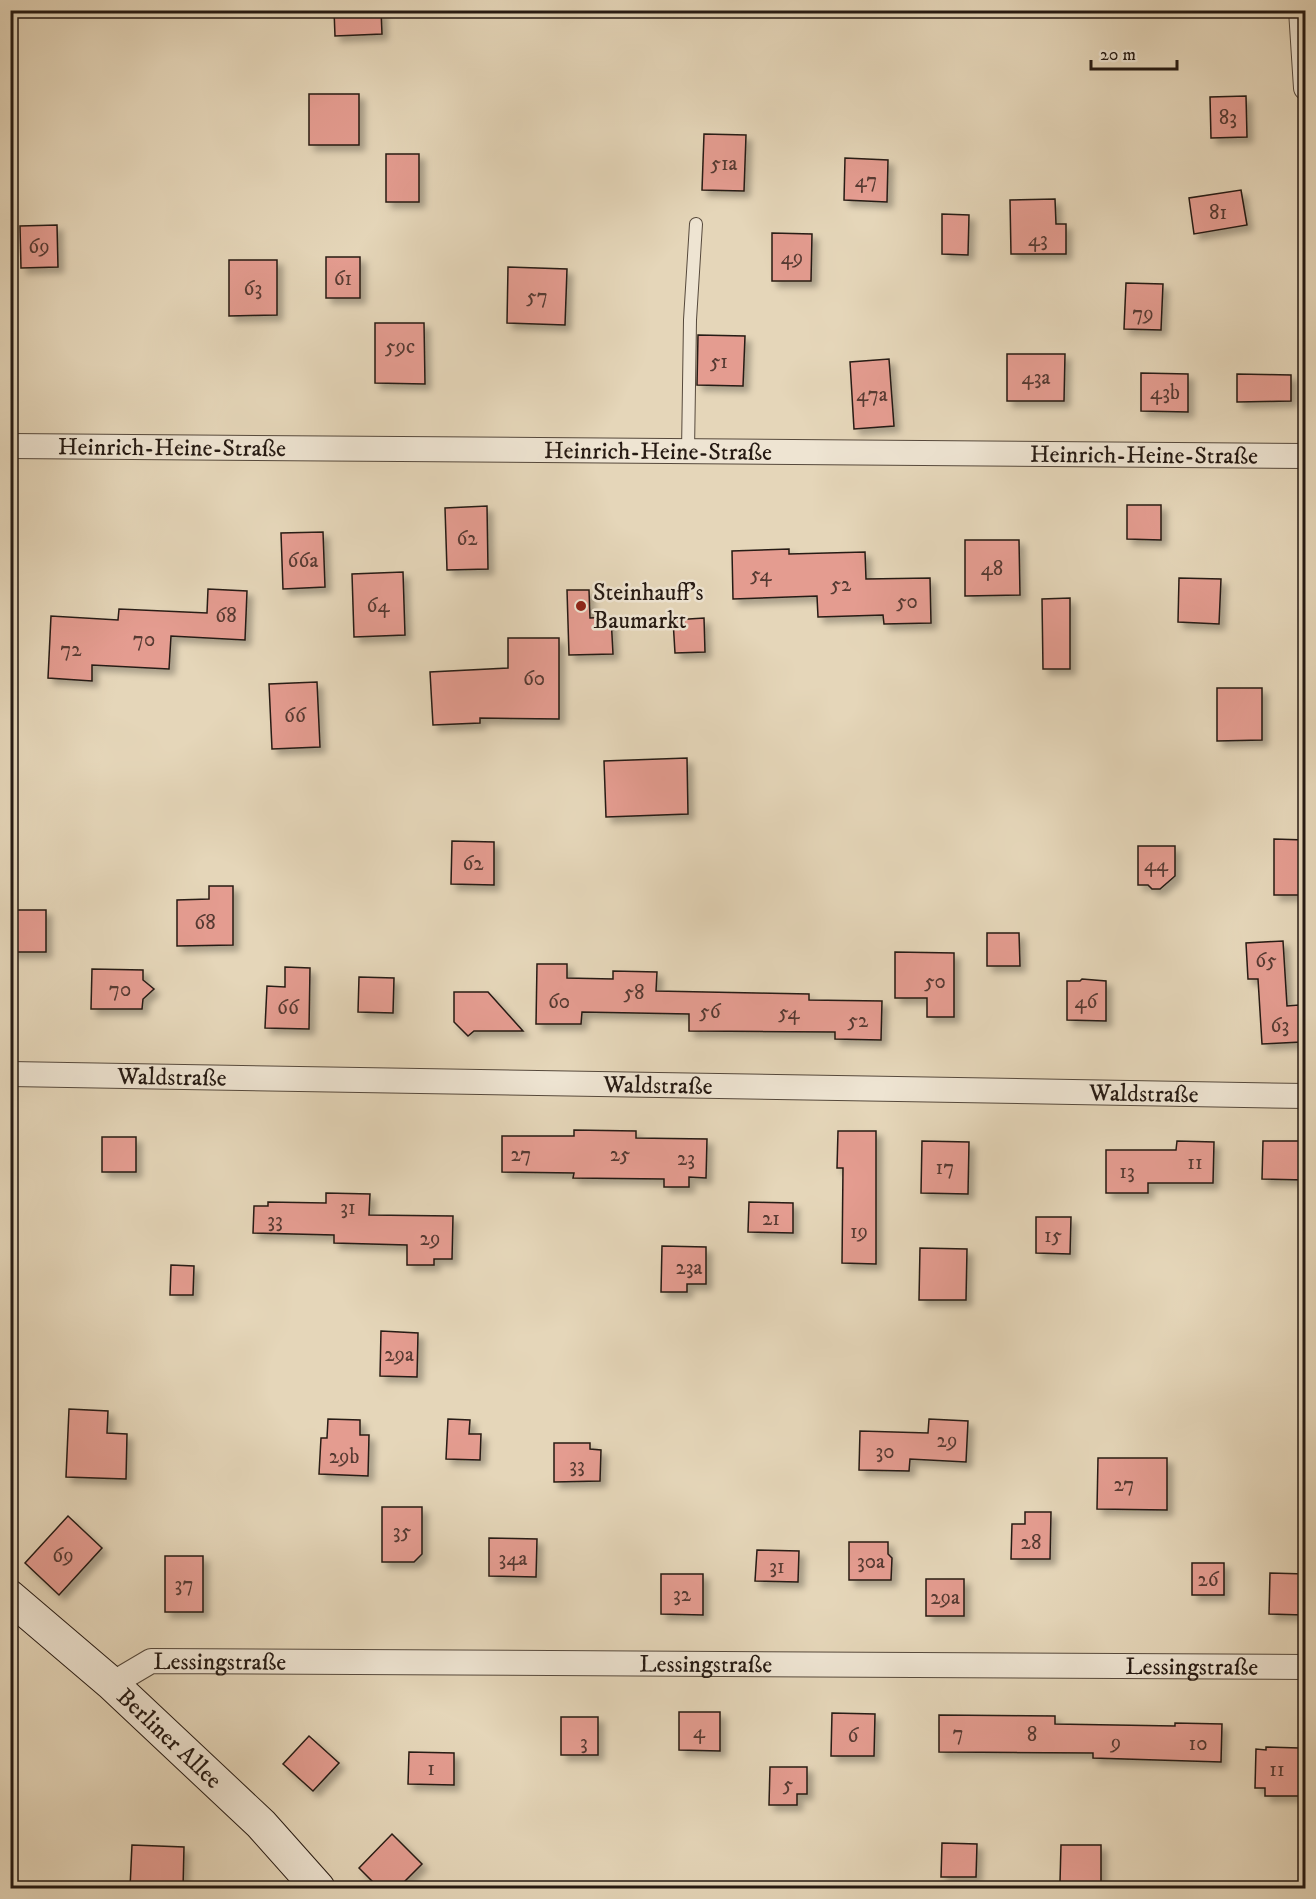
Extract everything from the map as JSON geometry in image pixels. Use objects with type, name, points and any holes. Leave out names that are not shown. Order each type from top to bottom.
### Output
[{"type":"street","points":[[1301,10],[1305,88]]},
{"type":"street","name":"Heinrich-Heine-Straße","points":[[10,446],[1305,456]]},
{"type":"street","name":"Waldstraße","points":[[10,1074],[1305,1096]]},
{"type":"street","name":"Berliner Allee","points":[[10,1597],[112,1684],[261,1824],[318,1888]]},
{"type":"street","name":"Lessingstraße","points":[[112,1684],[151,1662],[1305,1667]]},
{"type":"lane","points":[[688,451],[690,320],[696,224]]},
{"type":"building","points":[[334,10],[381,10],[382,34],[335,36]]},
{"type":"building","points":[[309,94],[359,94],[359,145],[309,145]]},
{"type":"building","points":[[1246,96],[1247,137],[1211,138],[1210,97]]},
{"type":"building","points":[[704,134],[746,135],[744,191],[702,190]]},
{"type":"building","points":[[386,154],[419,154],[419,202],[386,202]]},
{"type":"building","points":[[845,158],[888,160],[887,202],[844,200]]},
{"type":"building","points":[[1241,190],[1247,225],[1194,234],[1189,198]]},
{"type":"building","points":[[1055,199],[1056,224],[1066,224],[1066,254],[1011,254],[1010,200]]},
{"type":"building","points":[[942,214],[969,215],[968,255],[942,254]]},
{"type":"building","points":[[57,225],[58,267],[21,268],[20,226]]},
{"type":"building","points":[[772,233],[812,234],[811,281],[772,281]]},
{"type":"building","points":[[326,257],[360,257],[360,298],[326,298]]},
{"type":"building","points":[[229,260],[277,260],[277,315],[229,316]]},
{"type":"building","points":[[508,267],[567,269],[565,325],[507,323]]},
{"type":"building","points":[[1126,283],[1163,284],[1161,330],[1124,329]]},
{"type":"building","points":[[375,323],[424,323],[425,384],[375,383]]},
{"type":"building","points":[[698,335],[745,336],[743,386],[697,385]]},
{"type":"building","points":[[1007,354],[1065,354],[1064,401],[1007,401]]},
{"type":"building","points":[[889,359],[894,426],[854,429],[850,362]]},
{"type":"building","points":[[1141,373],[1188,374],[1188,412],[1141,411]]},
{"type":"building","points":[[1237,374],[1291,375],[1291,401],[1237,402]]},
{"type":"building","points":[[1127,505],[1161,505],[1161,540],[1127,539]]},
{"type":"building","points":[[487,506],[488,569],[447,570],[445,508]]},
{"type":"building","points":[[323,532],[325,587],[283,589],[281,533]]},
{"type":"building","points":[[965,540],[1019,540],[1020,595],[965,596]]},
{"type":"building","points":[[789,549],[789,554],[865,552],[866,579],[930,578],[931,623],[884,624],[883,615],[818,617],[817,596],[733,599],[732,551]]},
{"type":"building","points":[[403,572],[405,635],[354,637],[352,574]]},
{"type":"building","points":[[1179,578],[1221,579],[1219,624],[1178,622]]},
{"type":"building","points":[[208,589],[247,591],[245,640],[171,636],[169,669],[92,665],[92,681],[48,678],[51,616],[118,620],[119,609],[207,613]]},
{"type":"building","points":[[567,590],[589,590],[590,618],[611,617],[613,654],[569,655]]},
{"type":"building","points":[[1070,598],[1070,669],[1043,669],[1042,599]]},
{"type":"building","points":[[704,618],[705,652],[675,653],[673,620]]},
{"type":"building","points":[[508,638],[559,638],[559,719],[480,718],[480,723],[433,725],[430,672],[508,668]]},
{"type":"building","points":[[317,682],[320,747],[272,749],[269,684]]},
{"type":"building","points":[[1217,688],[1262,688],[1262,740],[1217,741]]},
{"type":"building","points":[[687,758],[688,814],[606,817],[604,761]]},
{"type":"building","points":[[1274,839],[1305,840],[1305,895],[1274,895]]},
{"type":"building","points":[[452,841],[494,842],[494,885],[451,884]]},
{"type":"building","points":[[1138,846],[1175,846],[1175,876],[1160,889],[1138,885]]},
{"type":"building","points":[[209,886],[233,886],[233,945],[177,946],[177,900],[209,899]]},
{"type":"building","points":[[10,910],[46,910],[46,952],[10,952]]},
{"type":"building","points":[[987,933],[1019,933],[1020,966],[987,966]]},
{"type":"building","points":[[1283,941],[1287,1006],[1299,1005],[1301,1042],[1262,1044],[1258,979],[1248,979],[1246,943]]},
{"type":"building","points":[[895,952],[954,953],[954,1017],[927,1017],[927,998],[895,998]]},
{"type":"building","points":[[537,964],[567,964],[567,978],[613,979],[613,971],[657,972],[656,991],[809,994],[809,1000],[882,1001],[881,1040],[835,1039],[835,1032],[689,1031],[689,1014],[582,1012],[581,1024],[536,1024]]},
{"type":"building","points":[[285,967],[310,968],[309,1029],[265,1028],[267,986],[285,987]]},
{"type":"building","points":[[92,969],[143,970],[143,980],[154,989],[143,999],[142,1009],[91,1009]]},
{"type":"building","points":[[359,977],[394,978],[393,1013],[358,1012]]},
{"type":"building","points":[[1082,979],[1106,981],[1106,1021],[1067,1020],[1067,981]]},
{"type":"building","points":[[454,992],[488,992],[523,1031],[474,1031],[468,1036],[454,1022]]},
{"type":"building","points":[[574,1130],[636,1131],[636,1138],[707,1139],[706,1178],[689,1177],[689,1187],[664,1187],[664,1179],[573,1178],[574,1173],[502,1172],[502,1136],[574,1136]]},
{"type":"building","points":[[838,1131],[876,1131],[876,1264],[842,1263],[843,1168],[837,1168]]},
{"type":"building","points":[[102,1137],[136,1137],[136,1172],[102,1172]]},
{"type":"building","points":[[922,1141],[969,1142],[968,1194],[921,1193]]},
{"type":"building","points":[[1177,1141],[1214,1142],[1213,1183],[1148,1183],[1148,1193],[1106,1193],[1106,1150],[1176,1150]]},
{"type":"building","points":[[1263,1141],[1305,1141],[1305,1180],[1262,1179]]},
{"type":"building","points":[[326,1193],[370,1194],[369,1215],[453,1216],[452,1259],[434,1259],[434,1265],[407,1265],[407,1245],[334,1243],[334,1235],[253,1233],[254,1206],[268,1206],[268,1202],[326,1203]]},
{"type":"building","points":[[749,1202],[793,1203],[793,1233],[748,1232]]},
{"type":"building","points":[[1036,1217],[1071,1217],[1070,1254],[1036,1253]]},
{"type":"building","points":[[662,1246],[706,1247],[706,1284],[687,1284],[687,1292],[661,1292]]},
{"type":"building","points":[[920,1248],[967,1249],[966,1300],[919,1300]]},
{"type":"building","points":[[171,1265],[194,1266],[193,1295],[170,1295]]},
{"type":"building","points":[[381,1331],[418,1333],[417,1377],[380,1376]]},
{"type":"building","points":[[69,1409],[108,1411],[107,1433],[127,1434],[126,1479],[66,1477]]},
{"type":"building","points":[[328,1419],[360,1420],[360,1435],[369,1435],[368,1476],[319,1474],[321,1438],[327,1438]]},
{"type":"building","points":[[448,1419],[470,1420],[469,1434],[481,1434],[480,1460],[446,1459]]},
{"type":"building","points":[[929,1419],[968,1421],[966,1462],[910,1459],[909,1471],[859,1470],[860,1431],[928,1433]]},
{"type":"building","points":[[554,1443],[590,1443],[590,1449],[601,1450],[600,1481],[554,1482]]},
{"type":"building","points":[[1098,1458],[1167,1458],[1167,1510],[1097,1509]]},
{"type":"building","points":[[382,1507],[422,1507],[422,1554],[414,1562],[382,1562]]},
{"type":"building","points":[[1025,1512],[1051,1512],[1050,1559],[1011,1559],[1012,1524],[1025,1524]]},
{"type":"building","points":[[68,1516],[102,1548],[59,1595],[25,1563]]},
{"type":"building","points":[[489,1538],[537,1539],[536,1577],[489,1576]]},
{"type":"building","points":[[849,1542],[888,1542],[888,1554],[892,1558],[891,1580],[849,1580]]},
{"type":"building","points":[[757,1550],[799,1551],[798,1582],[755,1581]]},
{"type":"building","points":[[165,1556],[203,1556],[203,1612],[165,1612]]},
{"type":"building","points":[[1192,1563],[1224,1563],[1224,1595],[1192,1595]]},
{"type":"building","points":[[1270,1573],[1305,1574],[1304,1615],[1269,1614]]},
{"type":"building","points":[[661,1574],[703,1574],[703,1615],[661,1614]]},
{"type":"building","points":[[926,1579],[964,1579],[964,1616],[926,1616]]},
{"type":"building","points":[[679,1712],[720,1712],[720,1751],[679,1750]]},
{"type":"building","points":[[832,1713],[875,1714],[874,1756],[831,1756]]},
{"type":"building","points":[[939,1715],[1055,1716],[1055,1724],[1175,1726],[1175,1723],[1222,1724],[1221,1762],[1093,1758],[1093,1753],[939,1752]]},
{"type":"building","points":[[561,1717],[598,1717],[598,1755],[561,1755]]},
{"type":"building","points":[[309,1736],[339,1763],[313,1791],[283,1764]]},
{"type":"building","points":[[1266,1747],[1299,1748],[1299,1796],[1265,1796],[1265,1788],[1255,1788],[1256,1749],[1266,1750]]},
{"type":"building","points":[[409,1752],[454,1753],[454,1785],[408,1784]]},
{"type":"building","points":[[770,1767],[807,1767],[807,1794],[797,1794],[797,1805],[769,1805]]},
{"type":"building","points":[[392,1834],[422,1864],[398,1888],[379,1888],[359,1868]]},
{"type":"building","points":[[942,1843],[977,1844],[976,1877],[941,1877]]},
{"type":"building","points":[[132,1845],[184,1847],[183,1888],[130,1888]]},
{"type":"building","points":[[1061,1845],[1101,1845],[1101,1883],[1060,1882]]},
{"type":"place","name":"Steinhauff's Baumarkt","points":[[581,606]]}]
